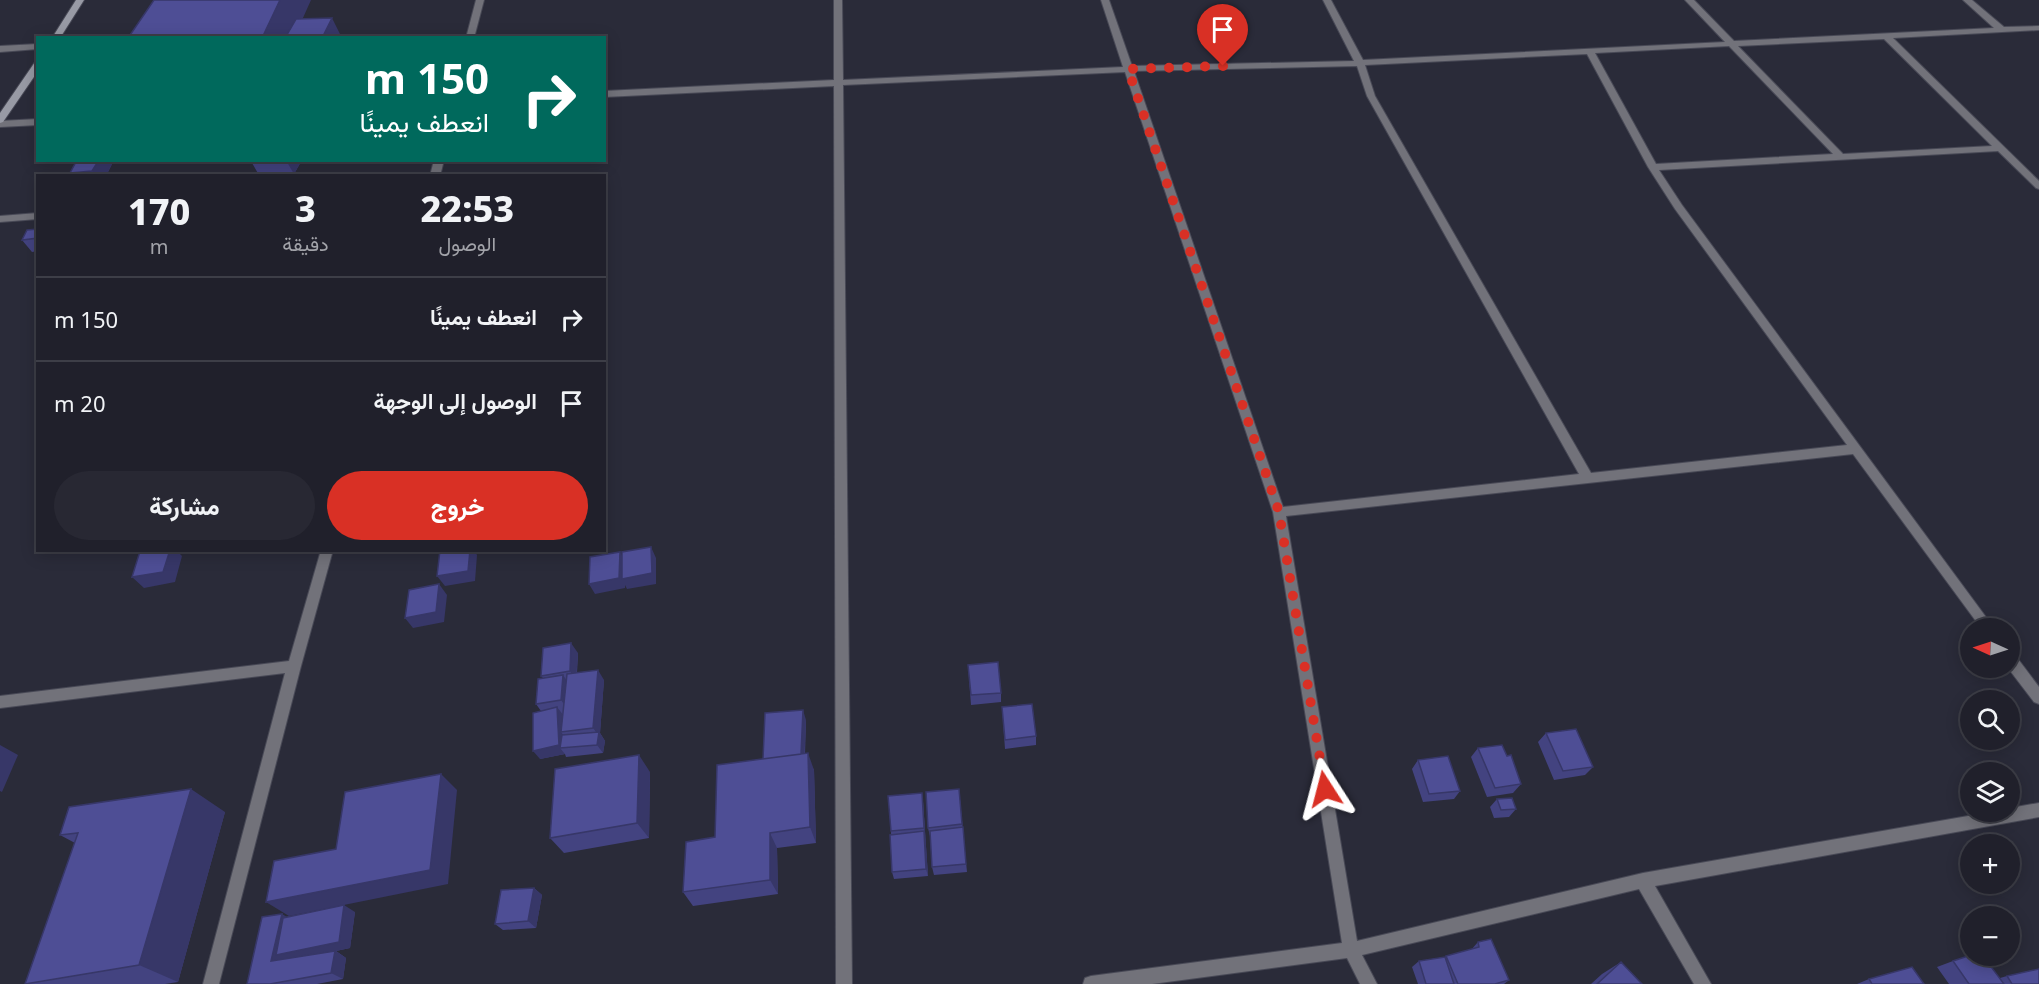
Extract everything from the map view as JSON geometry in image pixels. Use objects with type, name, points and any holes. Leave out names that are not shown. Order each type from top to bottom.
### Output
[{"type":"street","points":[[57,36],[80,0]]},
{"type":"street","points":[[471,36],[480,0]]},
{"type":"street","points":[[838,0],[844,984]]},
{"type":"street","points":[[1105,0],[1279,512],[1352,950],[1370,984]]},
{"type":"street","points":[[1328,0],[1360,63],[1371,96],[1587,477]]},
{"type":"street","points":[[1689,0],[1841,157]]},
{"type":"street","points":[[1967,0],[2002,30]]},
{"type":"street","points":[[606,94],[1128,69],[1360,63],[2039,28]]},
{"type":"street","points":[[1886,35],[2039,186]]},
{"type":"street","points":[[0,49],[36,46]]},
{"type":"street","points":[[1589,50],[1653,167],[1678,207],[1981,618]]},
{"type":"street","points":[[0,122],[36,67]]},
{"type":"street","points":[[0,122],[36,122]]},
{"type":"street","points":[[1653,167],[2000,148]]},
{"type":"street","points":[[0,219],[36,216]]},
{"type":"street","points":[[1279,512],[1854,449]]},
{"type":"street","points":[[212,984],[294,666],[326,552]]},
{"type":"street","points":[[0,702],[294,666]]},
{"type":"street","points":[[2020,672],[2039,698]]},
{"type":"street","points":[[1091,984],[1352,950],[1643,881],[2039,810]]},
{"type":"street","points":[[1643,881],[1703,984]]},
{"type":"building","points":[[154,0],[280,0],[263,36],[129,36]]},
{"type":"building","points":[[332,18],[323,36],[286,36],[296,19]]},
{"type":"building","points":[[76,162],[98,162],[92,171],[70,173]]},
{"type":"building","points":[[36,229],[36,238],[22,240],[27,230]]},
{"type":"building","points":[[651,547],[652,573],[622,579],[622,552]]},
{"type":"building","points":[[140,552],[169,552],[163,572],[132,577]]},
{"type":"building","points":[[440,552],[470,552],[468,571],[437,576]]},
{"type":"building","points":[[620,552],[619,578],[589,584],[590,557]]},
{"type":"building","points":[[439,584],[436,612],[405,618],[409,590]]},
{"type":"building","points":[[571,643],[570,671],[541,676],[543,648]]},
{"type":"building","points":[[998,662],[1001,693],[971,695],[968,665]]},
{"type":"building","points":[[598,670],[593,728],[561,732],[567,674]]},
{"type":"building","points":[[563,675],[561,700],[536,704],[538,679]]},
{"type":"building","points":[[1032,704],[1036,736],[1005,740],[1002,707]]},
{"type":"building","points":[[557,707],[559,745],[533,751],[533,713]]},
{"type":"building","points":[[803,710],[801,754],[763,759],[765,713]]},
{"type":"building","points":[[1576,729],[1593,767],[1563,771],[1546,733]]},
{"type":"building","points":[[599,732],[597,745],[560,748],[562,735]]},
{"type":"building","points":[[1502,745],[1507,756],[1511,755],[1521,784],[1495,788],[1478,748]]},
{"type":"building","points":[[808,753],[810,827],[770,833],[770,880],[683,892],[686,842],[715,837],[717,765]]},
{"type":"building","points":[[639,755],[637,823],[550,838],[555,769]]},
{"type":"building","points":[[1448,756],[1460,791],[1429,794],[1418,760]]},
{"type":"building","points":[[441,774],[430,870],[266,902],[274,861],[336,849],[345,792]]},
{"type":"building","points":[[191,789],[139,965],[25,984],[78,833],[60,835],[69,807]]},
{"type":"building","points":[[959,789],[962,824],[928,828],[926,792]]},
{"type":"building","points":[[922,793],[924,828],[891,831],[888,796]]},
{"type":"building","points":[[1512,798],[1516,809],[1501,810],[1497,799]]},
{"type":"building","points":[[963,827],[966,864],[932,867],[930,831]]},
{"type":"building","points":[[924,831],[926,869],[892,872],[890,835]]},
{"type":"building","points":[[534,888],[528,921],[495,924],[501,890]]},
{"type":"building","points":[[344,905],[339,942],[276,955],[283,918]]},
{"type":"building","points":[[282,914],[271,961],[335,951],[331,973],[270,984],[247,984],[262,917]]},
{"type":"building","points":[[1491,939],[1509,980],[1495,984],[1458,984],[1446,956],[1479,947],[1478,942]]},
{"type":"building","points":[[1445,957],[1454,984],[1426,984],[1419,961]]},
{"type":"building","points":[[1960,959],[1960,966],[1990,966],[2004,984],[1969,984],[1953,961]]},
{"type":"building","points":[[1621,962],[1642,984],[1597,984]]},
{"type":"building","points":[[1912,967],[1924,984],[1872,984],[1869,979]]},
{"type":"building","points":[[2039,969],[2039,984],[2012,984],[2007,976]]},
{"type":"route","points":[[1223,66],[1128,69],[1279,512],[1325,789]]}]
